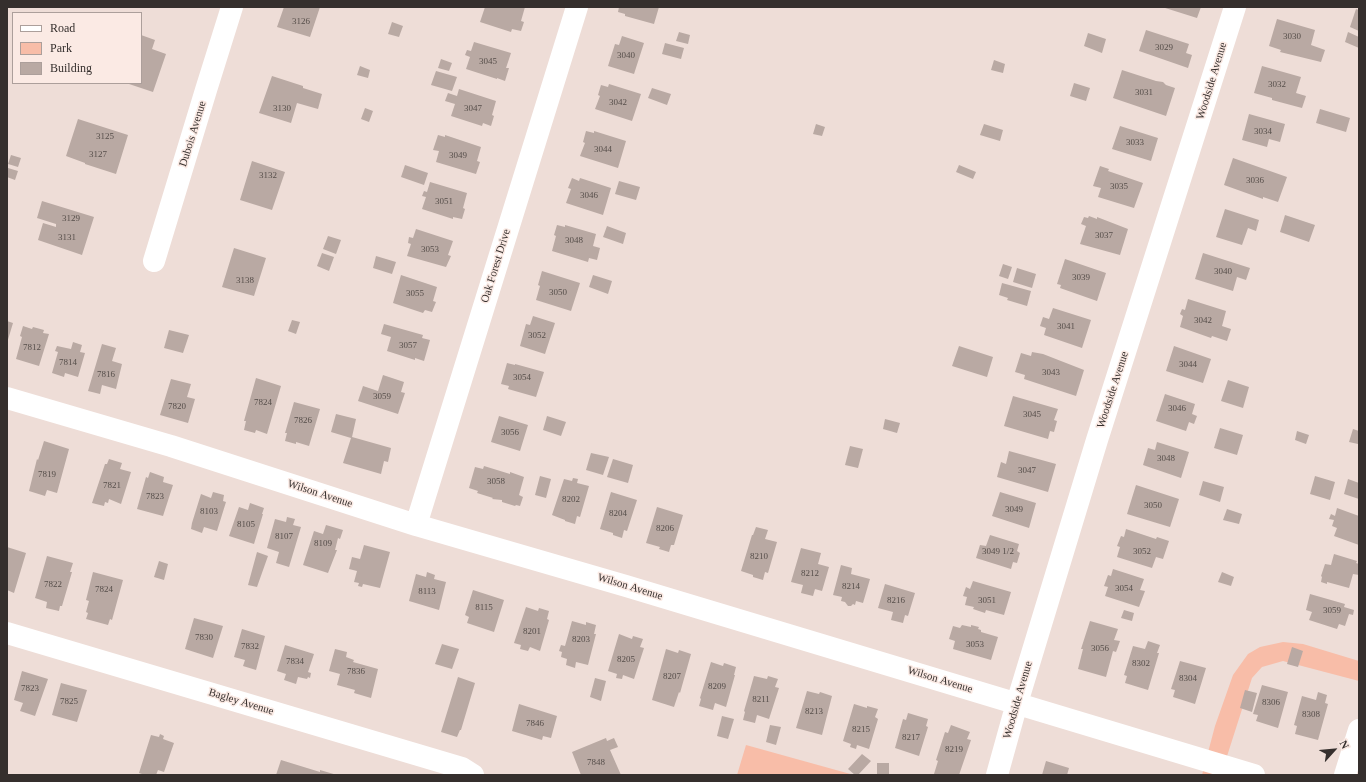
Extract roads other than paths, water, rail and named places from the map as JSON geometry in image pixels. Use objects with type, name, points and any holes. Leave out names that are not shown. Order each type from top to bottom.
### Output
[{"type":"street","name":"Dubois Avenue","points":[[154,261],[232,7]]},
{"type":"street","name":"Oak Forest Drive","points":[[416,525],[577,7]]},
{"type":"street","name":"Woodside Avenue","points":[[997,775],[1017,703],[1097,440],[1235,7]]},
{"type":"street","name":"Wilson Avenue","points":[[7,398],[171,446],[416,525],[626,586],[1254,775]]},
{"type":"street","name":"Bagley Avenue","points":[[7,633],[462,768],[473,775]]},
{"type":"street","points":[[1345,775],[1359,730]]}]
